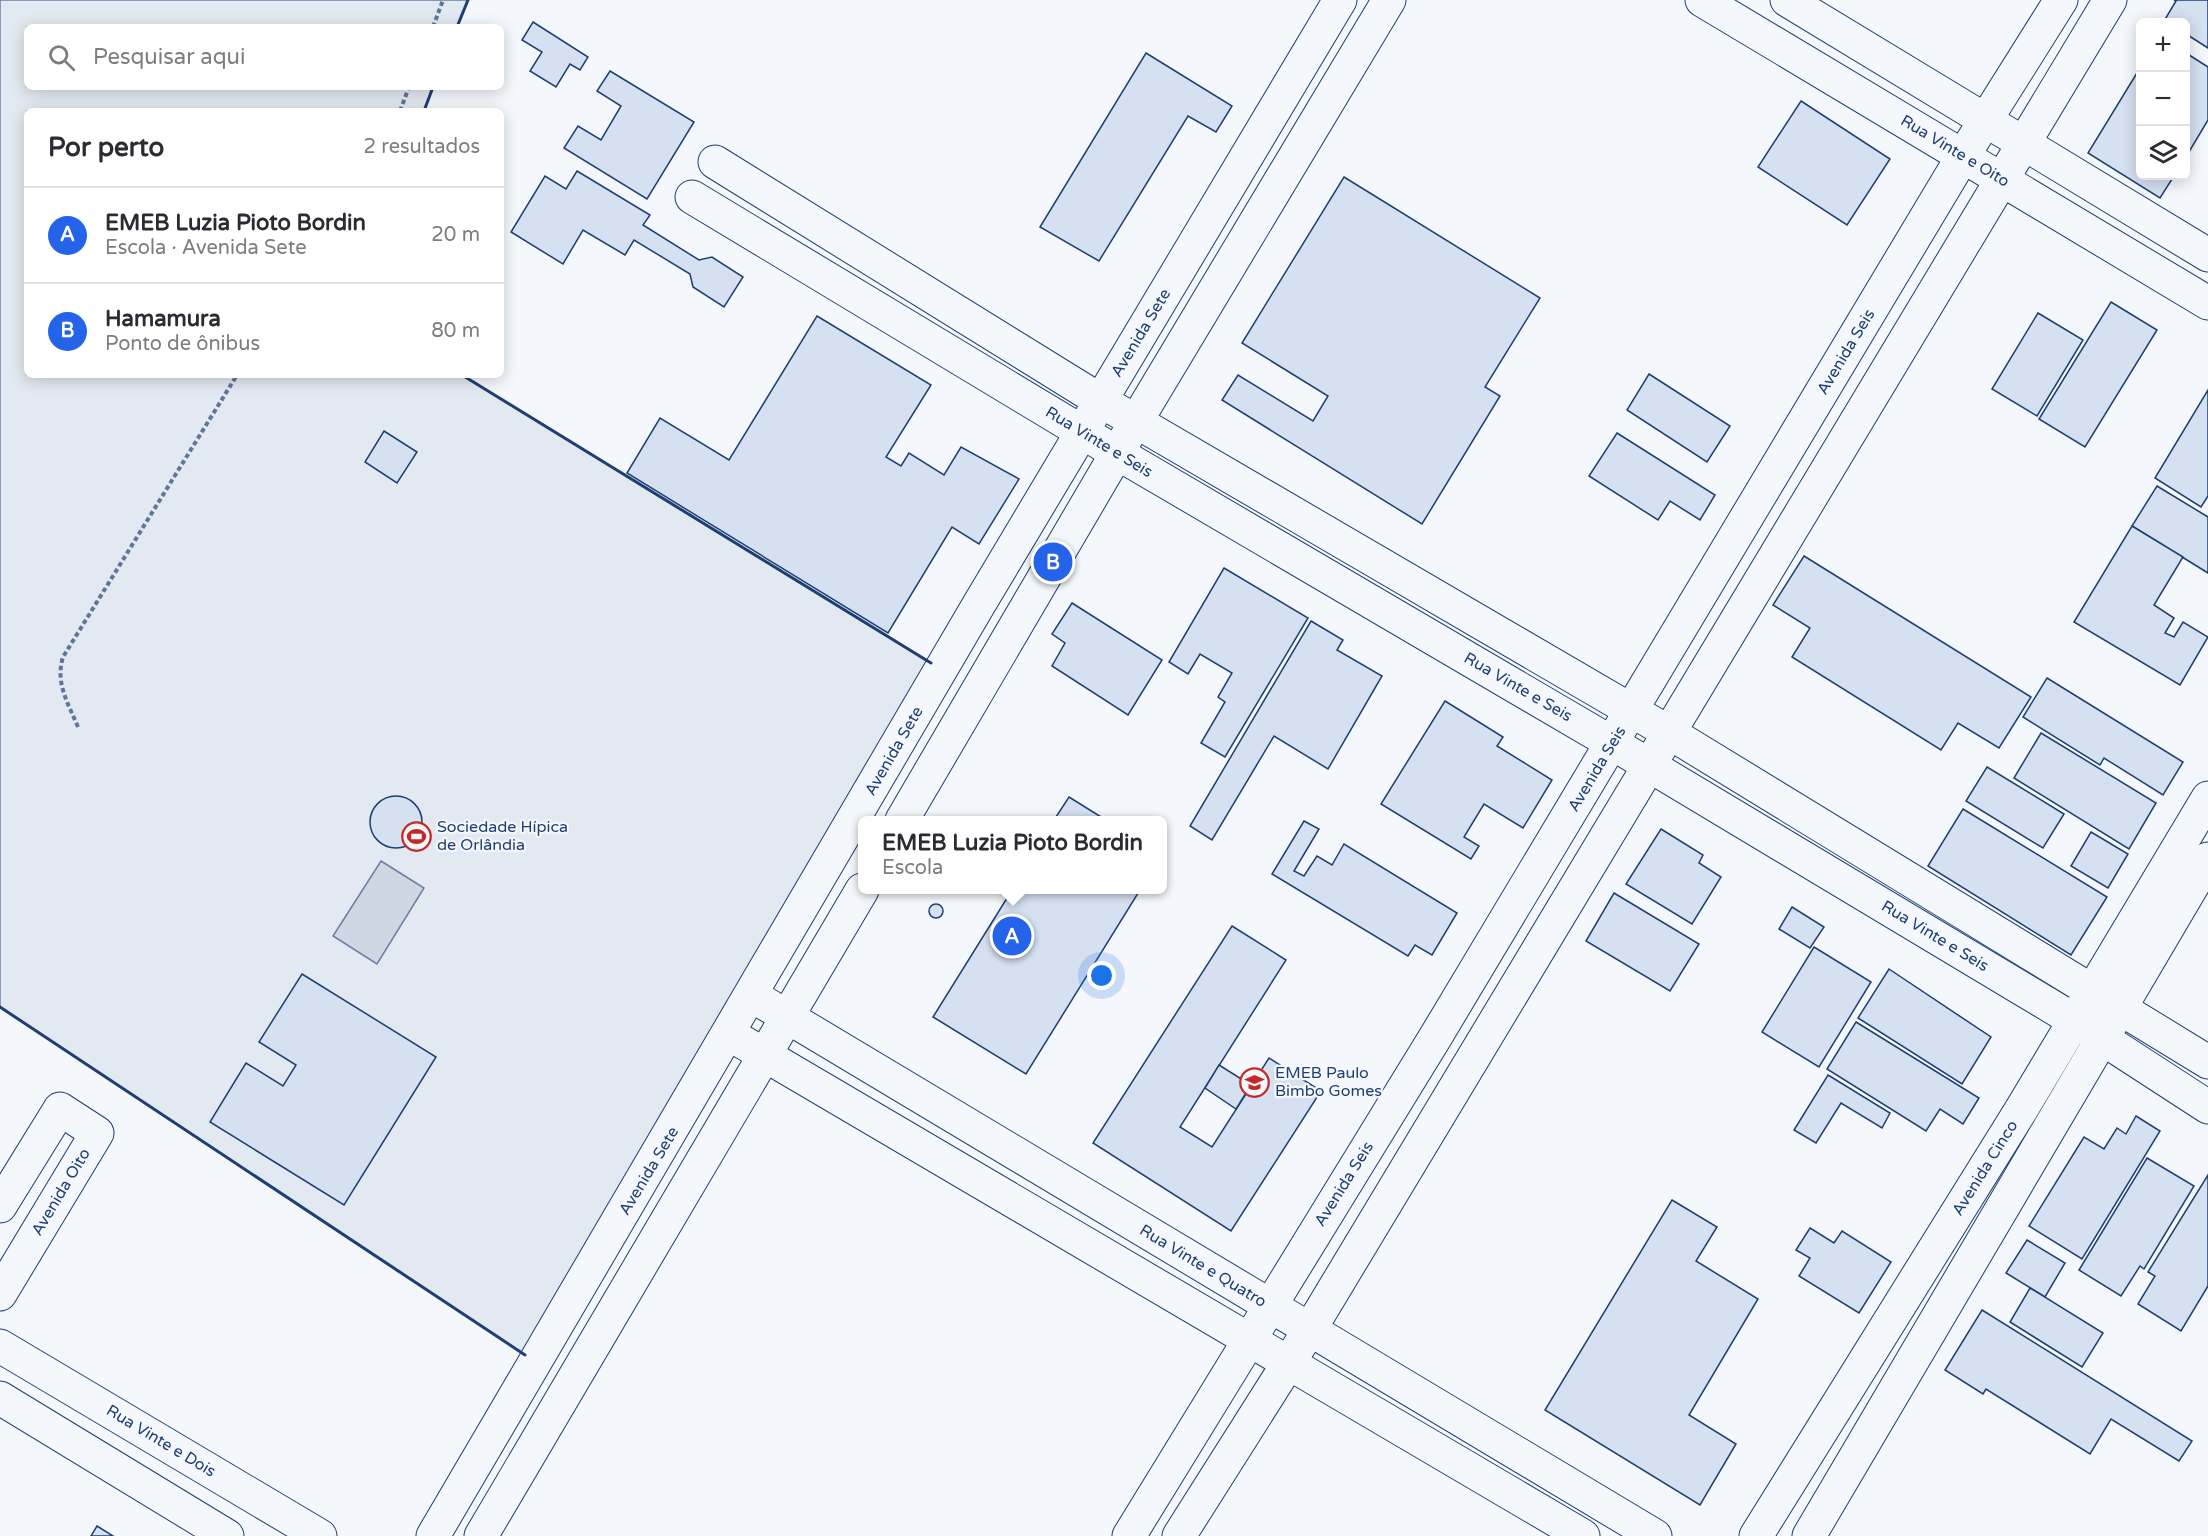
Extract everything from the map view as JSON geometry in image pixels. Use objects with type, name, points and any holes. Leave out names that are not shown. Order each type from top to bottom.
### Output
[{"type":"street","name":"Avenida Sete","points":[[433,1536],[1082,432],[1340,0]]},
{"type":"street","points":[[904,816],[1117,453],[1389,0]]},
{"type":"street","name":"Rua Vinte e Oito","points":[[1702,0],[2208,303]]},
{"type":"street","points":[[1787,0],[2208,255]]},
{"type":"street","name":"Avenida Seis","points":[[1129,1536],[1632,712],[1963,156],[2061,0]]},
{"type":"street","points":[[1179,1536],[1310,1329],[2110,0]]},
{"type":"street","points":[[715,162],[1101,401],[1670,733],[2208,1062]]},
{"type":"street","name":"Rua Vinte e Seis","points":[[692,197],[1117,453],[1612,743],[2074,1020],[2101,1040],[2208,1107]]},
{"type":"street","points":[[823,276],[843,241]]},
{"type":"street","name":"Avenida Cinco","points":[[1756,1536],[2021,1110],[2208,798]]},
{"type":"street","name":"Avenida Cinco","points":[[1809,1536],[2208,860]]},
{"type":"street","points":[[481,1536],[860,894]]},
{"type":"street","name":"Rua Vinte e Quatro","points":[[751,995],[1655,1536]]},
{"type":"street","points":[[729,1034],[1583,1536]]},
{"type":"street","name":"Avenida Oito","points":[[0,1206],[60,1109],[97,1133],[0,1294]]},
{"type":"street","name":"Rua Vinte e Dois","points":[[0,1346],[320,1536]]},
{"type":"street","points":[[0,1398],[227,1536]]},
{"type":"path","points":[[434,24],[443,0]]},
{"type":"path","points":[[401,108],[408,90]]},
{"type":"path","points":[[78,727],[60,684],[59,672],[63,657],[235,378]]},
{"type":"shaded area","name":"Sociedade Hípica de Orlândia","points":[[0,0],[468,0],[458,24],[24,24],[24,90],[432,90],[425,108],[24,108],[24,378],[467,378],[932,664],[526,1355],[0,1007]]},
{"type":"shaded area","points":[[381,861],[424,888],[377,964],[333,936]]},
{"type":"building","points":[[2174,0],[2208,0],[2208,48],[2190,37],[2190,18],[2166,18],[2176,1]]},
{"type":"building","points":[[533,22],[588,57],[580,70],[570,64],[556,87],[530,71],[542,52],[522,40]]},
{"type":"building","points":[[1146,53],[1232,106],[1216,132],[1188,116],[1099,261],[1040,227]]},
{"type":"building","points":[[2190,56],[2208,67],[2208,120],[2190,150]]},
{"type":"building","points":[[610,71],[694,122],[647,199],[564,148],[578,126],[601,140],[621,106],[597,91]]},
{"type":"building","points":[[2136,75],[2136,180],[2171,180],[2160,198],[2088,153]]},
{"type":"building","points":[[1801,101],[1890,159],[1847,225],[1758,167]]},
{"type":"building","points":[[577,171],[650,215],[643,225],[699,260],[712,257],[743,277],[724,307],[693,287],[690,274],[634,240],[625,255],[583,230],[563,264],[511,232],[545,176],[566,189]]},
{"type":"building","points":[[1344,177],[1540,298],[1485,387],[1500,396],[1422,524],[1222,400],[1238,375],[1313,421],[1328,396],[1242,343]]},
{"type":"building","points":[[2111,302],[2157,330],[2085,447],[2039,419]]},
{"type":"building","points":[[2038,313],[2083,340],[2037,416],[1992,389]]},
{"type":"building","points":[[817,316],[931,385],[886,457],[901,466],[909,453],[944,475],[961,447],[1019,479],[979,544],[952,527],[888,633],[627,473],[660,418],[729,460]]},
{"type":"building","points":[[1649,374],[1730,426],[1707,462],[1627,410]]},
{"type":"building","points":[[2208,390],[2208,496],[2201,507],[2155,478]]},
{"type":"building","points":[[384,431],[417,452],[397,483],[365,462]]},
{"type":"building","points":[[1617,433],[1715,495],[1700,520],[1670,501],[1658,520],[1589,476]]},
{"type":"building","points":[[2157,486],[2208,517],[2208,573],[2132,526]]},
{"type":"building","points":[[2132,526],[2183,557],[2154,605],[2174,618],[2165,633],[2174,637],[2183,622],[2208,637],[2180,685],[2074,622]]},
{"type":"building","points":[[1804,556],[2031,697],[1999,748],[1958,723],[1941,750],[1792,657],[1810,628],[1773,605]]},
{"type":"building","points":[[1224,568],[1308,618],[1225,757],[1201,743],[1225,702],[1218,697],[1232,673],[1200,654],[1188,674],[1169,662]]},
{"type":"building","points":[[1072,603],[1162,660],[1128,715],[1052,666],[1065,643],[1052,634]]},
{"type":"building","points":[[1311,621],[1343,640],[1337,650],[1382,676],[1328,769],[1274,736],[1212,840],[1190,826]]},
{"type":"building","points":[[2047,678],[2183,762],[2163,795],[2104,758],[2100,765],[2023,717]]},
{"type":"building","points":[[1445,701],[1503,737],[1497,746],[1552,780],[1523,828],[1484,804],[1464,837],[1479,846],[1471,859],[1381,804]]},
{"type":"building","points":[[2041,733],[2156,803],[2129,849],[2014,778]]},
{"type":"building","points":[[1987,767],[2064,814],[2043,848],[1966,801]]},
{"type":"building","points":[[391,796],[401,796],[415,803],[422,822],[415,841],[401,848],[391,848],[381,844],[374,837],[370,827],[370,817],[374,807],[381,800]]},
{"type":"building","points":[[1069,797],[1100,816],[1057,816]]},
{"type":"building","points":[[1963,809],[2107,897],[2071,955],[1928,866]]},
{"type":"building","points":[[1304,821],[1319,829],[1294,871],[1304,876],[1317,856],[1332,865],[1344,844],[1457,913],[1432,955],[1415,945],[1408,956],[1272,874]]},
{"type":"building","points":[[1661,829],[1703,855],[1699,863],[1721,877],[1692,924],[1626,884]]},
{"type":"building","points":[[2091,832],[2128,854],[2108,888],[2071,866]]},
{"type":"building","points":[[1614,893],[1699,944],[1670,991],[1586,941]]},
{"type":"building","points":[[1010,894],[1138,894],[1026,1074],[933,1017]]},
{"type":"building","points":[[936,904],[941,906],[943,911],[941,916],[936,918],[931,916],[929,911],[931,906]]},
{"type":"building","points":[[1792,907],[1824,927],[1810,948],[1779,929]]},
{"type":"building","points":[[1232,926],[1286,960],[1180,1127],[1212,1147],[1269,1058],[1321,1091],[1231,1231],[1093,1143]]},
{"type":"building","points":[[1814,947],[1871,982],[1819,1067],[1762,1032]]},
{"type":"building","points":[[1889,969],[1991,1037],[1962,1084],[1858,1018]]},
{"type":"building","points":[[302,974],[436,1057],[344,1205],[210,1122],[246,1063],[283,1086],[296,1065],[259,1042]]},
{"type":"building","points":[[1856,1022],[1979,1098],[1963,1124],[1940,1109],[1926,1131],[1827,1069]]},
{"type":"building","points":[[1219,1065],[1251,1085],[1236,1109],[1205,1088]]},
{"type":"building","points":[[1828,1075],[1890,1113],[1882,1128],[1841,1103],[1816,1143],[1794,1130]]},
{"type":"building","points":[[2136,1116],[2160,1131],[2082,1259],[2029,1226],[2084,1137],[2104,1149],[2117,1128],[2126,1134]]},
{"type":"building","points":[[2147,1158],[2194,1186],[2144,1269],[2140,1266],[2121,1296],[2079,1270]]},
{"type":"building","points":[[2208,1175],[2208,1286],[2181,1331],[2138,1304],[2155,1276],[2148,1272]]},
{"type":"building","points":[[1672,1200],[1717,1227],[1696,1261],[1758,1299],[1689,1415],[1736,1444],[1700,1505],[1545,1410]]},
{"type":"building","points":[[1810,1228],[1834,1243],[1842,1231],[1891,1262],[1859,1313],[1799,1276],[1810,1258],[1796,1250]]},
{"type":"building","points":[[2027,1240],[2065,1263],[2045,1297],[2006,1273]]},
{"type":"building","points":[[2030,1288],[2103,1333],[2082,1367],[2010,1322]]},
{"type":"building","points":[[1982,1310],[2192,1441],[2179,1461],[2111,1419],[2090,1454],[1986,1389],[1983,1394],[1945,1370]]},
{"type":"building","points":[[97,1526],[113,1536],[91,1536]]},
{"type":"wall","points":[[458,24],[468,0]]},
{"type":"wall","points":[[425,108],[432,90]]},
{"type":"wall","points":[[467,378],[931,663]]},
{"type":"wall","points":[[0,1007],[525,1355]]},
{"type":"place","name":"Hamamura","points":[[1053,562]]},
{"type":"place","name":"Sociedade Hípica de Orlândia","points":[[416,836]]},
{"type":"place","name":"EMEB Luzia Pioto Bordin","points":[[1012,936]]},
{"type":"place","name":"EMEB Paulo Bimbo Gomes","points":[[1254,1082]]}]
